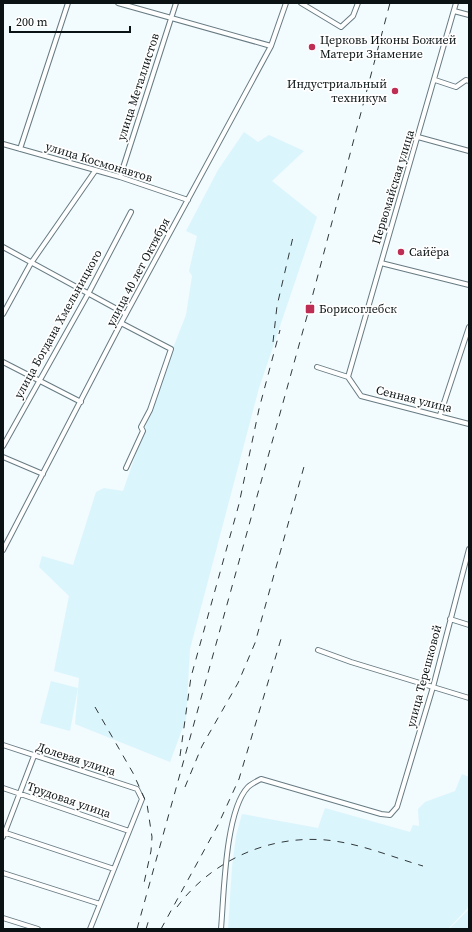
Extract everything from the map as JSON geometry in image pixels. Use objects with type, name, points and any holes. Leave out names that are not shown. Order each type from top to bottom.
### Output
[{"type":"street","points":[[20,149],[68,3]]},
{"type":"street","points":[[118,3],[271,46]]},
{"type":"street","name":"улица Металлистов","points":[[120,177],[176,3]]},
{"type":"street","name":"улица 40 лет Октября","points":[[3,550],[126,314],[271,46],[286,3]]},
{"type":"street","points":[[301,3],[341,27],[353,16],[358,3]]},
{"type":"street","name":"Первомайская улица","points":[[348,377],[456,3]]},
{"type":"street","points":[[454,11],[469,15]]},
{"type":"street","points":[[435,80],[456,87],[466,80],[469,81]]},
{"type":"street","points":[[418,137],[469,151]]},
{"type":"street","name":"улица Космонавтов","points":[[3,144],[120,177],[188,200]]},
{"type":"street","points":[[3,314],[31,263],[95,170]]},
{"type":"street","name":"улица Богдана Хмельницкого","points":[[3,446],[88,294],[131,212]]},
{"type":"street","points":[[3,248],[126,314]]},
{"type":"street","points":[[381,263],[469,285]]},
{"type":"street","points":[[121,324],[171,349],[150,410],[141,428],[143,431],[126,468]]},
{"type":"street","points":[[440,415],[469,328]]},
{"type":"street","points":[[3,362],[40,379],[81,402]]},
{"type":"street","points":[[317,367],[348,377]]},
{"type":"street","name":"Сенная улица","points":[[348,377],[361,396],[440,415],[469,424]]},
{"type":"street","points":[[3,457],[43,474]]},
{"type":"street","name":"улица Терешковой","points":[[221,929],[230,830],[239,802],[248,788],[261,778],[381,814],[390,815],[397,807],[433,687],[469,549]]},
{"type":"street","points":[[450,619],[469,625]]},
{"type":"street","points":[[318,650],[351,662],[469,698]]},
{"type":"street","name":"Долевая улица","points":[[3,745],[137,790],[142,799],[129,831]]},
{"type":"street","points":[[34,756],[4,834],[114,869]]},
{"type":"street","name":"Трудовая улица","points":[[3,788],[129,831]]},
{"type":"street","points":[[90,929],[129,831]]},
{"type":"street","points":[[3,873],[100,904]]},
{"type":"street","points":[[3,918],[38,929]]},
{"type":"shaded area","points":[[244,132],[258,142],[269,135],[304,151],[272,181],[317,217],[259,388],[190,649],[186,719],[170,762],[75,724],[79,678],[54,671],[69,596],[39,567],[42,556],[73,565],[96,492],[104,488],[123,491],[186,315],[192,276],[189,271],[197,236],[186,231],[218,170]]},
{"type":"shaded area","points":[[51,681],[78,688],[70,731],[40,723]]},
{"type":"shaded area","points":[[462,774],[469,777],[469,904],[467,909],[448,929],[228,929],[232,867],[236,836],[242,814],[318,828],[325,808],[410,832],[413,825],[419,826],[418,809],[425,802],[455,791]]},
{"type":"shaded area","points":[[469,906],[469,929],[449,929],[468,910]]},
{"type":"railway","points":[[137,929],[309,309],[390,3]]},
{"type":"railway","points":[[273,342],[277,306],[293,237]]},
{"type":"railway","points":[[180,756],[191,677],[239,504],[259,409],[280,330]]},
{"type":"railway","points":[[185,787],[202,746],[238,683],[255,643],[305,463]]},
{"type":"railway","points":[[161,929],[218,825],[239,779],[281,639]]},
{"type":"railway","points":[[95,707],[133,773],[147,804],[152,837],[151,851],[144,883]]},
{"type":"railway","points":[[177,907],[206,876],[224,864],[242,854],[283,842],[326,840],[351,844],[423,866]]},
{"type":"railway","points":[[146,929],[150,916]]},
{"type":"place","name":"Церковь Иконы Божией Матери Знамение","points":[[312,47]]},
{"type":"place","name":"Индустриальный техникум","points":[[395,91]]},
{"type":"place","name":"Сайёра","points":[[401,252]]},
{"type":"place","name":"Борисоглебск","points":[[310,309]]}]
